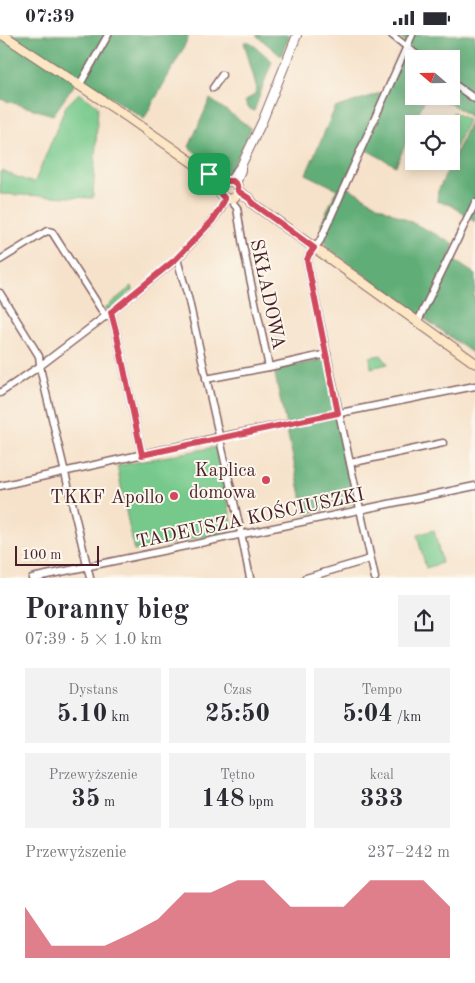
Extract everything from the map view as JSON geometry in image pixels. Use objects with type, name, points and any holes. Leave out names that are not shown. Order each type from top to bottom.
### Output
[{"type":"main road","points":[[3,35],[130,118],[209,174],[214,175],[230,190],[252,203],[475,363]]},
{"type":"street","points":[[79,86],[108,35]]},
{"type":"street","points":[[0,393],[40,366],[108,315],[176,259],[212,221],[241,170],[241,166],[262,122],[297,35]]},
{"type":"street","points":[[392,35],[411,50]]},
{"type":"street","points":[[374,578],[307,260],[320,241],[412,35]]},
{"type":"street","points":[[213,88],[222,75]]},
{"type":"street","points":[[460,88],[475,99]]},
{"type":"street","name":"SKŁADOWA","points":[[230,190],[237,208],[242,246],[269,367]]},
{"type":"street","points":[[418,321],[475,203]]},
{"type":"street","points":[[0,260],[47,231],[52,232],[108,315],[118,340],[142,455]]},
{"type":"street","points":[[176,259],[188,297],[242,533],[250,578]]},
{"type":"street","points":[[0,293],[39,356],[90,578]]},
{"type":"street","points":[[206,379],[327,354]]},
{"type":"street","points":[[0,486],[220,437],[475,386]]},
{"type":"street","points":[[350,463],[443,443]]},
{"type":"street","name":"TADEUSZA KOŚCIUSZKI","points":[[32,578],[475,486]]},
{"type":"street","points":[[306,578],[370,559]]},
{"type":"green space","points":[[0,35],[189,35],[144,119],[80,77],[53,115],[0,99]]},
{"type":"green space","points":[[256,35],[290,35],[281,56]]},
{"type":"green space","points":[[397,35],[475,35],[475,222],[451,205],[437,201],[438,191],[448,170],[460,170],[460,144],[472,118],[452,105],[460,105],[460,50],[405,50],[405,105],[422,105],[418,115],[405,115],[405,145],[396,166],[361,147],[344,185],[379,206],[455,244],[449,257],[475,274],[475,292],[473,296],[475,297],[475,355],[326,247],[321,224],[337,189],[306,174],[335,108],[383,92],[406,43]]},
{"type":"green space","points":[[244,42],[250,42],[272,61],[254,111],[247,107],[245,101],[254,95],[257,89]]},
{"type":"green space","points":[[79,93],[98,106],[93,198],[0,194],[0,172],[2,171],[34,182],[66,106]]},
{"type":"green space","points":[[210,99],[251,128],[227,175],[221,174],[189,147]]},
{"type":"green space","points":[[460,116],[468,120],[460,137]]},
{"type":"green space","points":[[132,286],[133,290],[111,309],[104,309]]},
{"type":"green space","points":[[381,355],[388,364],[371,368],[370,357]]},
{"type":"green space","points":[[325,359],[356,503],[305,514],[274,370]]},
{"type":"green space","name":"TKKF Apollo","points":[[215,447],[233,526],[230,532],[134,551],[117,466]]},
{"type":"green space","points":[[434,530],[442,563],[426,568],[417,535]]},
{"type":"place","name":"Kaplica domowa","points":[[266,480]]},
{"type":"place","name":"TKKF Apollo","points":[[174,496]]},
{"type":"route","points":[[209,174],[221,180],[233,181],[238,187],[238,191],[250,199],[252,203],[314,248],[307,260],[308,268],[338,413],[142,455],[111,312],[176,259],[212,221],[225,199],[220,193],[220,187],[211,179],[209,174]]}]
